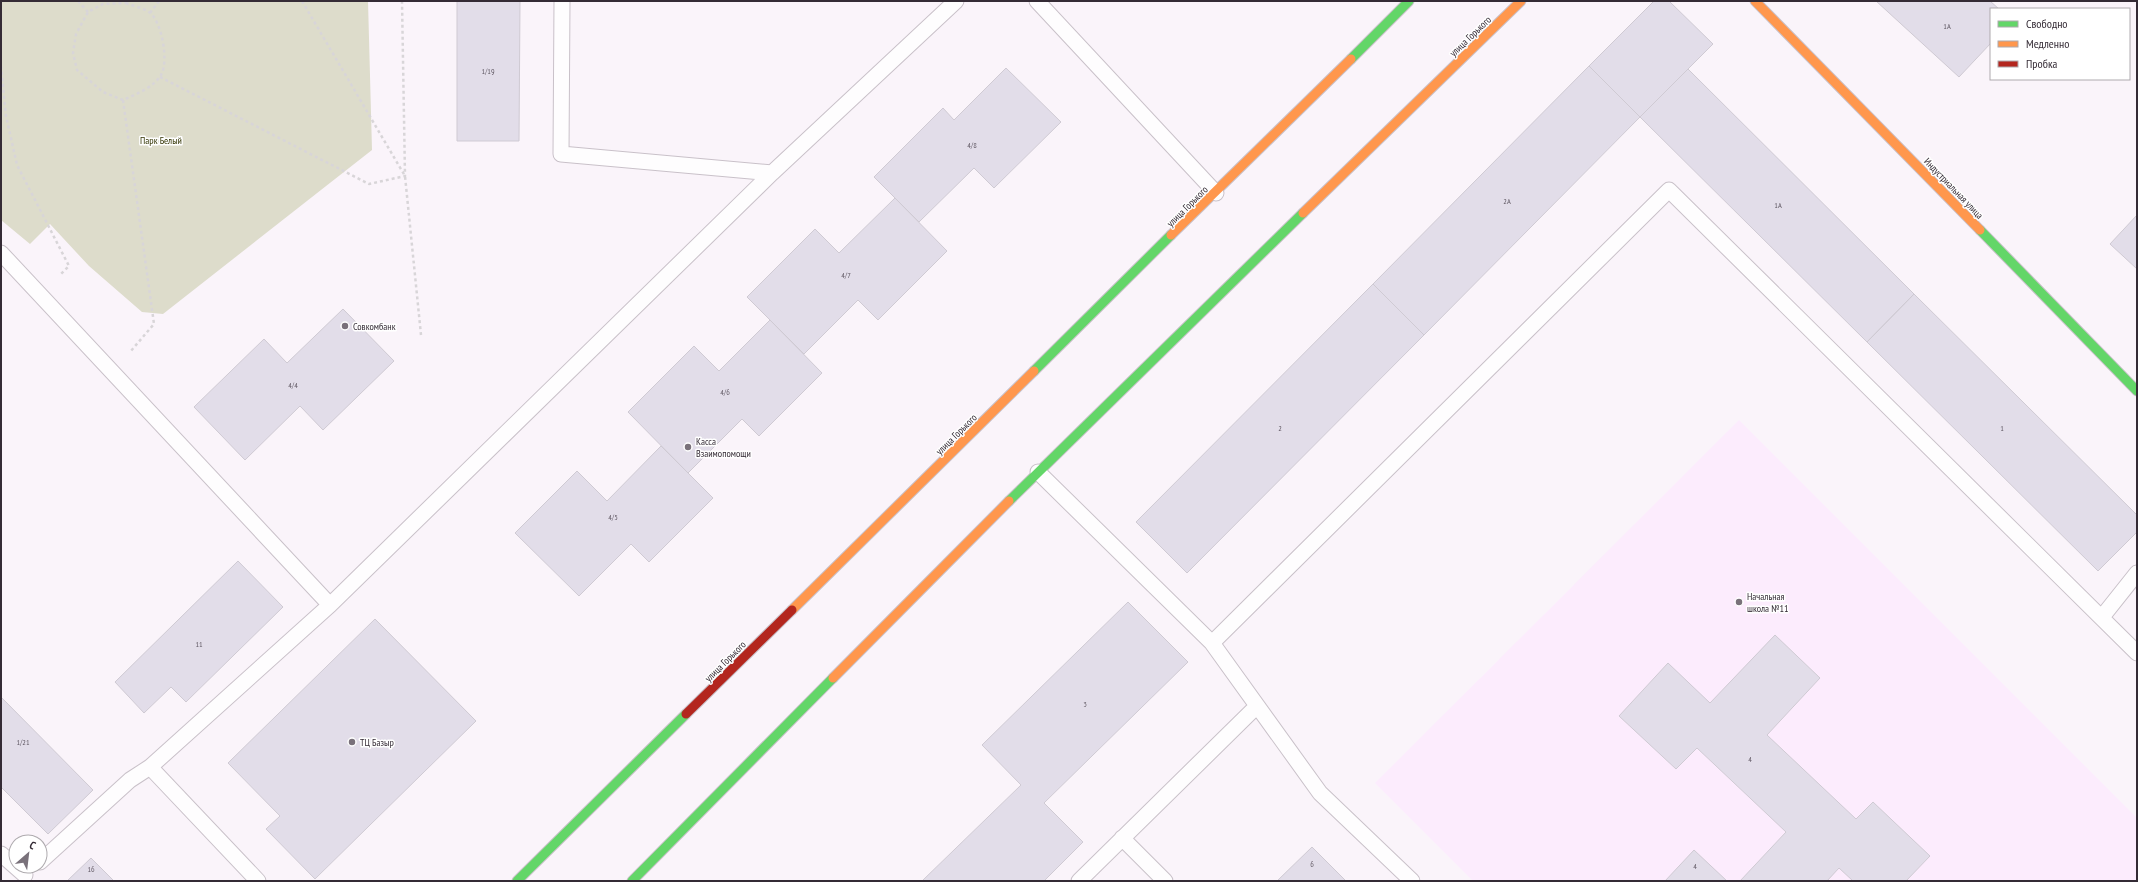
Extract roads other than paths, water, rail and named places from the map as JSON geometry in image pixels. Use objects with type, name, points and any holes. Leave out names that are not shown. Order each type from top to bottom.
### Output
[{"type":"main road","name":"улица Горького","points":[[517,881],[1409,1]]},
{"type":"main road","name":"улица Горького","points":[[632,881],[1038,472],[1521,1]]},
{"type":"main road","name":"Индустриальная улица","points":[[1755,1],[2137,391]]},
{"type":"lane","points":[[562,1],[561,154],[772,173]]},
{"type":"lane","points":[[48,855],[130,780],[150,767],[330,605],[772,173],[956,1]]},
{"type":"lane","points":[[1037,1],[1216,193]]},
{"type":"lane","points":[[1212,643],[1669,190],[2137,653]]},
{"type":"lane","points":[[1,253],[330,605]]},
{"type":"lane","points":[[1038,472],[1212,643],[1320,793],[1412,881]]},
{"type":"lane","points":[[2102,617],[2137,572]]},
{"type":"lane","points":[[1079,881],[1257,706]]},
{"type":"lane","points":[[150,767],[258,881]]},
{"type":"lane","points":[[1122,838],[1165,881]]},
{"type":"place","name":"Совкомбанк","points":[[345,326]]},
{"type":"place","name":"Касса Взаимопомощи","points":[[688,447]]},
{"type":"place","name":"Начальная школа №11","points":[[1739,602]]},
{"type":"place","name":"ТЦ Базыр","points":[[352,742]]},
{"type":"park label","name":"Парк Белый","points":[[161,140]]}]
